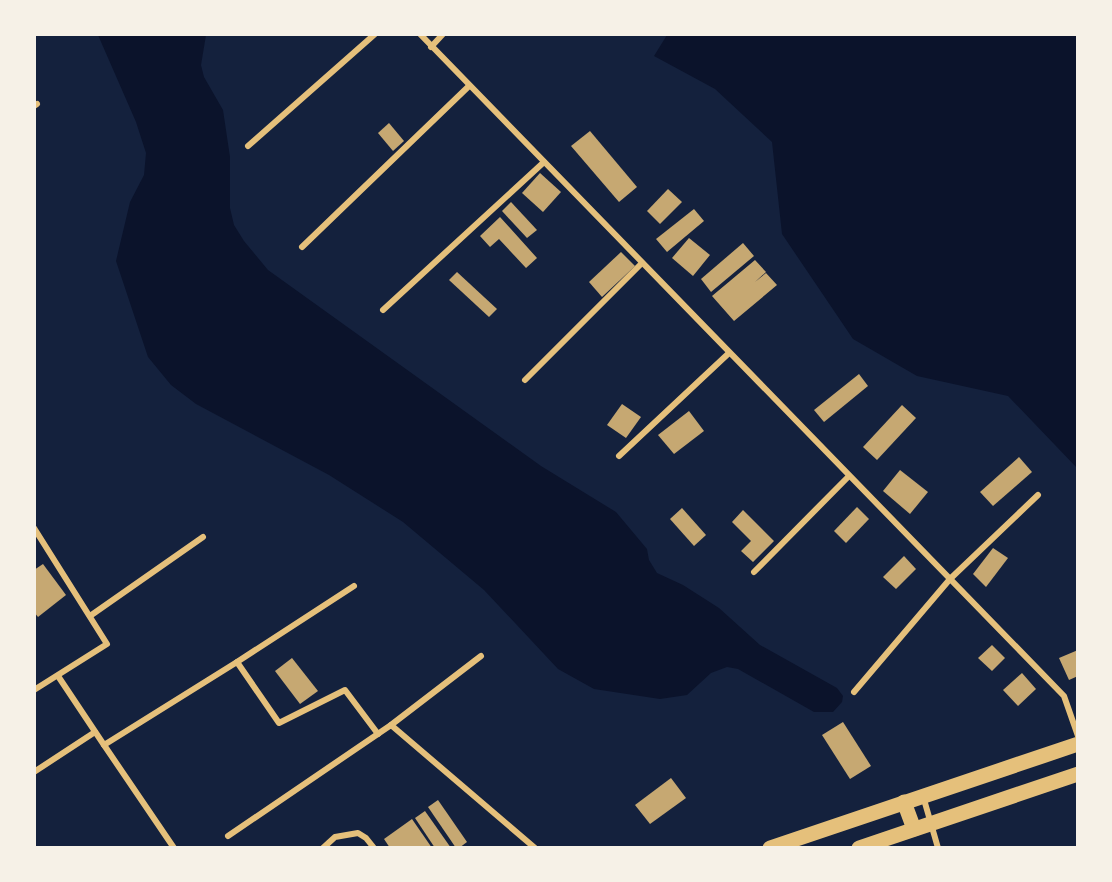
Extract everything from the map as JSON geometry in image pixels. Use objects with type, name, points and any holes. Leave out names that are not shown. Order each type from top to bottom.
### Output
[{"type":"main road","points":[[770,848],[1077,744]]},
{"type":"main road","points":[[859,848],[1077,774]]},
{"type":"main road","points":[[904,802],[914,829]]},
{"type":"street","points":[[248,146],[375,34]]},
{"type":"street","points":[[420,34],[1064,696],[1077,736]]},
{"type":"street","points":[[431,47],[443,34]]},
{"type":"street","points":[[302,247],[470,86]]},
{"type":"street","points":[[383,310],[544,162]]},
{"type":"street","points":[[525,380],[642,263]]},
{"type":"street","points":[[618,456],[729,353]]},
{"type":"street","points":[[754,572],[849,476]]},
{"type":"street","points":[[854,692],[950,579],[1038,495]]},
{"type":"street","points":[[34,528],[107,644],[34,690]]},
{"type":"street","points":[[90,616],[203,537]]},
{"type":"street","points":[[104,745],[354,586]]},
{"type":"street","points":[[228,836],[391,725],[481,656]]},
{"type":"street","points":[[237,662],[279,723],[345,690],[378,734]]},
{"type":"street","points":[[58,676],[174,848]]},
{"type":"street","points":[[391,725],[535,848]]},
{"type":"street","points":[[34,772],[95,732]]},
{"type":"street","points":[[923,796],[938,848]]},
{"type":"street","points":[[323,848],[335,837],[358,833],[366,838],[374,848]]},
{"type":"water","points":[[98,35],[206,35],[201,65],[204,77],[223,110],[230,157],[230,208],[234,225],[268,270],[541,466],[616,512],[647,549],[649,560],[657,573],[683,585],[719,608],[760,645],[837,688],[843,696],[842,702],[833,712],[814,712],[738,669],[727,667],[711,673],[687,695],[660,699],[594,689],[558,669],[484,590],[403,522],[329,475],[196,404],[171,385],[148,357],[116,261],[130,202],[144,175],[146,153],[136,122]]},
{"type":"water","points":[[667,35],[1077,35],[1077,468],[1008,396],[917,376],[853,339],[782,234],[772,142],[715,89],[654,56]]},
{"type":"building","points":[[389,123],[404,141],[393,151],[378,133]]},
{"type":"building","points":[[590,131],[637,187],[619,202],[571,146]]},
{"type":"building","points":[[540,173],[561,192],[543,212],[522,193]]},
{"type":"building","points":[[668,189],[682,202],[660,224],[647,211]]},
{"type":"building","points":[[511,202],[537,230],[527,238],[502,211]]},
{"type":"building","points":[[694,209],[704,221],[667,252],[656,239]]},
{"type":"building","points":[[500,217],[537,258],[526,268],[499,239],[490,247],[480,236]]},
{"type":"building","points":[[689,238],[710,255],[693,276],[672,258]]},
{"type":"building","points":[[743,243],[754,256],[711,292],[701,279]]},
{"type":"building","points":[[621,252],[635,266],[602,297],[589,282]]},
{"type":"building","points":[[755,260],[766,272],[755,282],[766,273],[777,285],[734,321],[712,296]]},
{"type":"building","points":[[457,272],[497,309],[489,317],[449,280]]},
{"type":"building","points":[[859,374],[868,386],[824,422],[814,410]]},
{"type":"building","points":[[622,404],[641,417],[626,438],[607,425]]},
{"type":"building","points":[[902,405],[916,418],[877,460],[863,447]]},
{"type":"building","points":[[689,411],[704,431],[674,454],[658,435]]},
{"type":"building","points":[[1019,457],[1032,472],[993,506],[980,492]]},
{"type":"building","points":[[900,470],[928,492],[910,514],[883,491]]},
{"type":"building","points":[[857,507],[869,519],[846,543],[834,531]]},
{"type":"building","points":[[682,508],[706,535],[694,546],[670,519]]},
{"type":"building","points":[[743,510],[774,541],[753,562],[741,551],[751,541],[732,522]]},
{"type":"building","points":[[993,548],[1008,558],[986,587],[973,574]]},
{"type":"building","points":[[904,556],[916,569],[896,589],[883,577]]},
{"type":"building","points":[[43,564],[66,595],[38,617],[34,612],[34,570]]},
{"type":"building","points":[[992,645],[1005,658],[992,671],[978,658]]},
{"type":"building","points":[[1078,650],[1078,676],[1069,680],[1059,658]]},
{"type":"building","points":[[292,658],[318,691],[300,704],[275,671]]},
{"type":"building","points":[[1022,673],[1036,689],[1018,706],[1003,690]]},
{"type":"building","points":[[843,722],[871,766],[850,779],[822,735]]},
{"type":"building","points":[[671,778],[686,798],[650,824],[635,805]]},
{"type":"building","points":[[438,800],[467,842],[459,848],[456,848],[428,807]]},
{"type":"building","points":[[425,811],[451,848],[435,848],[415,818]]},
{"type":"building","points":[[412,819],[432,848],[390,848],[384,839]]}]
